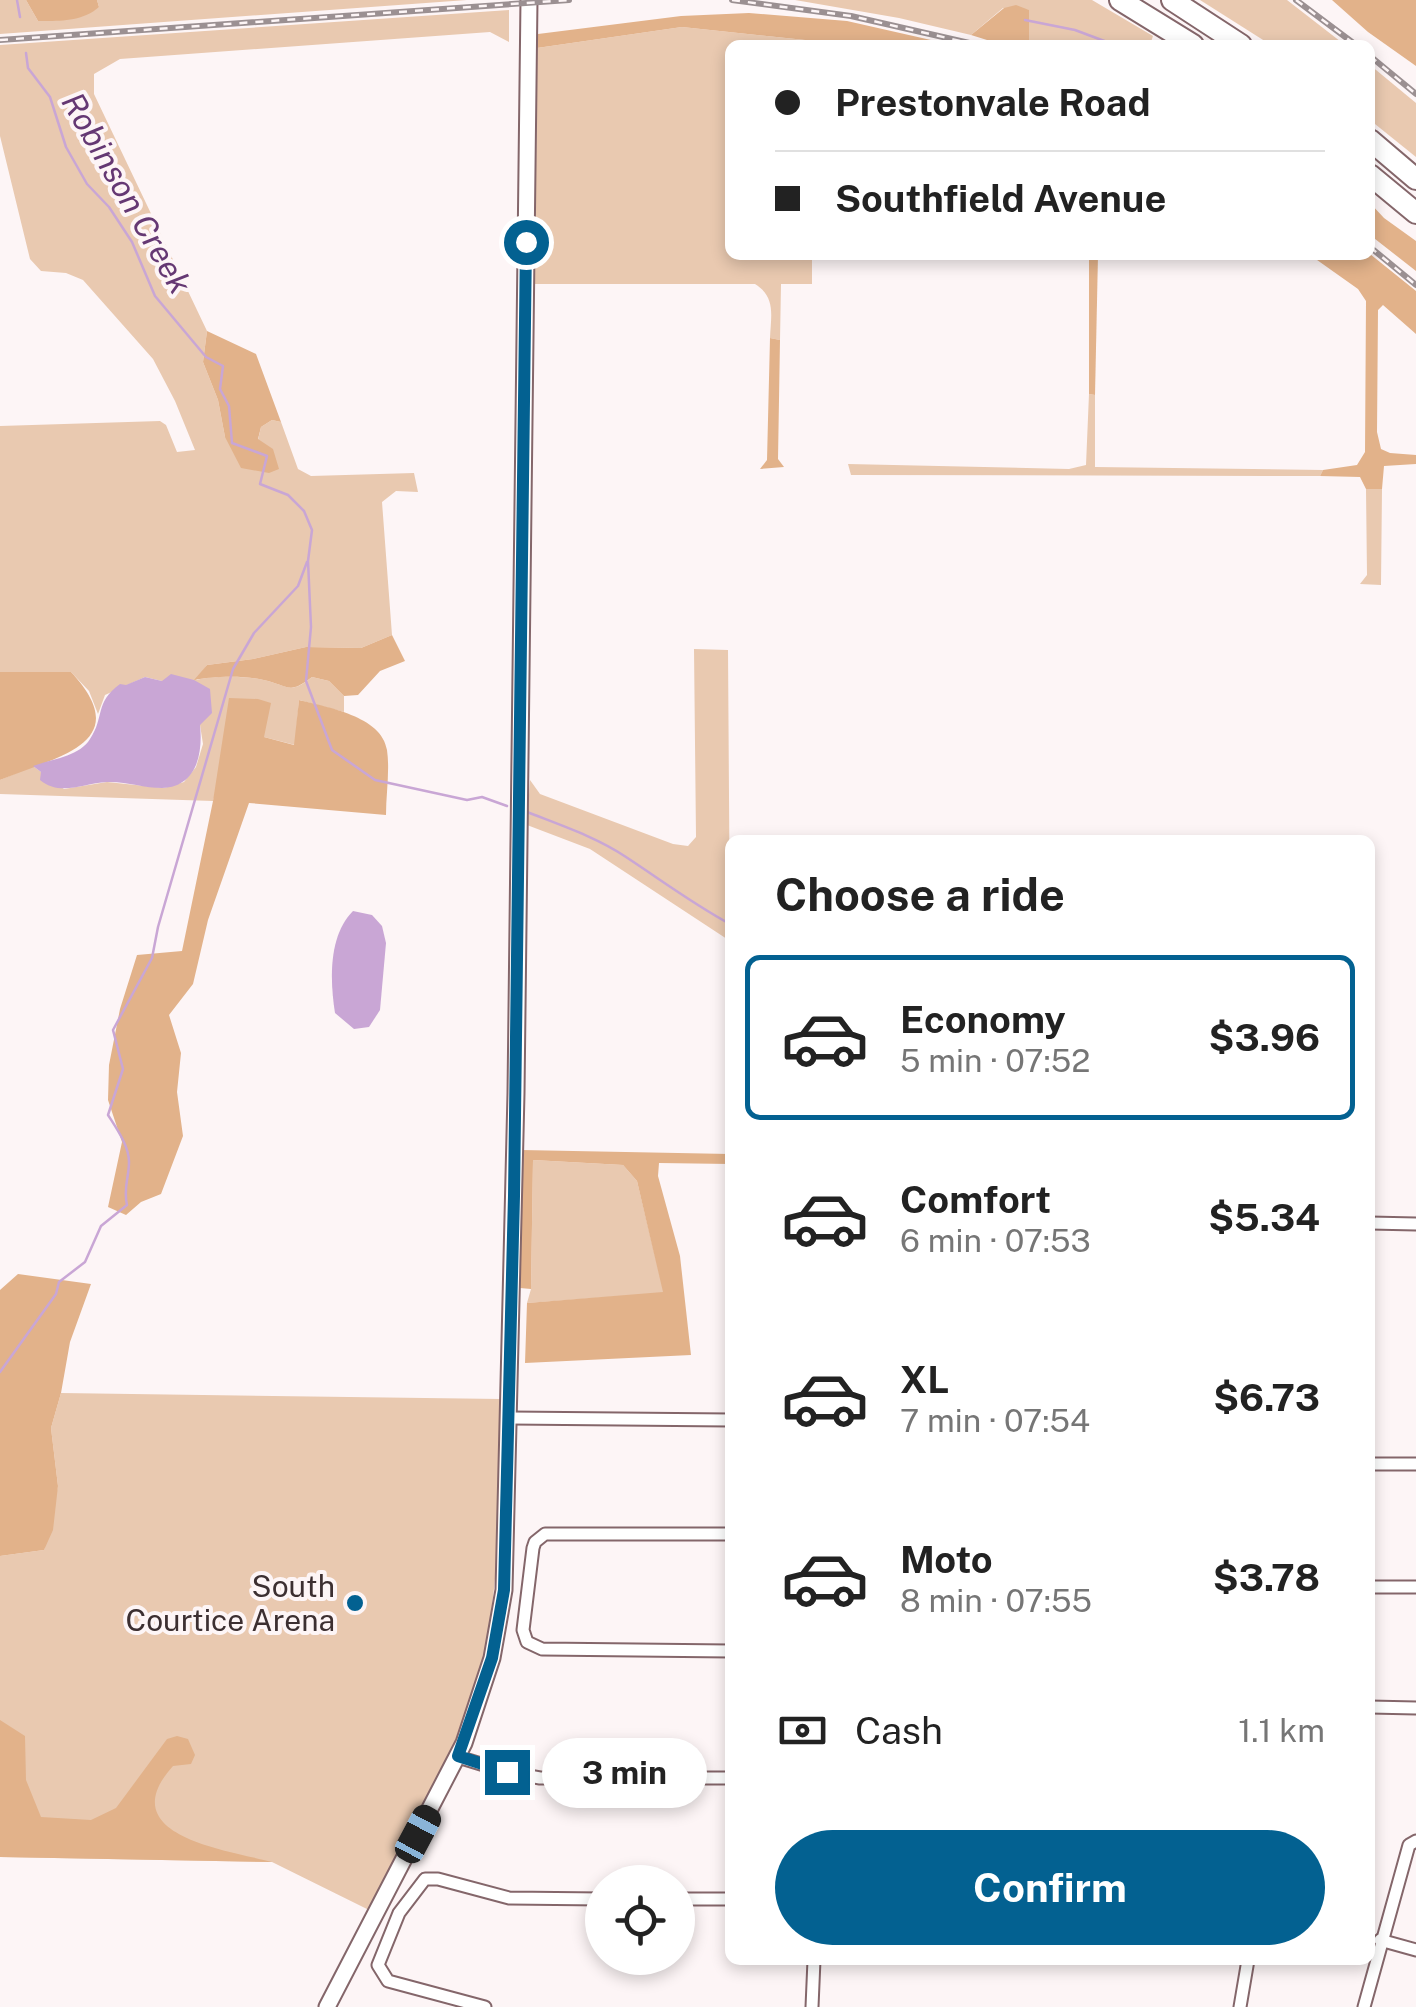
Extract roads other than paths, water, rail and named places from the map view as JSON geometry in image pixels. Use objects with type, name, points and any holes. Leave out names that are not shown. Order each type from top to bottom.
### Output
[{"type":"highway","points":[[1120,0],[1185,40]]},
{"type":"highway","points":[[1172,0],[1233,40]]},
{"type":"highway","points":[[1375,144],[1416,179]]},
{"type":"highway","points":[[1375,179],[1416,213]]},
{"type":"street","points":[[328,2007],[458,1756],[483,1689],[504,1590],[510,1418],[529,0]]},
{"type":"street","points":[[1375,1223],[1416,1224]]},
{"type":"street","points":[[510,1418],[725,1420]]},
{"type":"street","points":[[1375,1464],[1416,1464]]},
{"type":"street","points":[[725,1534],[545,1534],[533,1548],[523,1630],[527,1642],[542,1649],[725,1651]]},
{"type":"street","points":[[1375,1586],[1416,1587]]},
{"type":"street","points":[[1375,1707],[1416,1708]]},
{"type":"street","points":[[458,1756],[540,1778],[725,1778]]},
{"type":"street","points":[[1375,1961],[1408,1845],[1416,1840]]},
{"type":"street","points":[[485,2007],[388,1980],[378,1964],[399,1913],[426,1878],[509,1898],[585,1899]]},
{"type":"street","points":[[695,1899],[725,1899]]},
{"type":"street","points":[[1380,1940],[1416,1950]]},
{"type":"street","points":[[812,2007],[814,1965]]},
{"type":"street","points":[[1240,2007],[1247,1965]]},
{"type":"street","points":[[1364,2007],[1374,1965]]},
{"type":"waterway","name":"Robinson Creek","points":[[17,0],[20,17]]},
{"type":"waterway","points":[[1025,20],[1102,40]]},
{"type":"waterway","name":"Robinson Creek","points":[[26,53],[28,68],[50,97],[66,147],[87,184],[109,207],[132,242],[155,296],[206,357],[223,366],[220,389],[229,406],[232,443],[267,456],[260,484],[288,495],[304,511],[312,530],[306,681],[332,750],[375,780],[467,800],[482,797],[507,806]]},
{"type":"waterway","points":[[0,1372],[56,1294],[59,1282],[85,1262],[101,1226],[127,1205],[128,1156],[108,1115],[123,1069],[113,1030],[152,958],[233,669],[254,633],[298,586],[307,562]]},
{"type":"waterway","name":"Robinson Creek","points":[[527,812],[614,850],[725,921]]},
{"type":"railway","points":[[0,40],[569,0]]},
{"type":"railway","points":[[732,0],[851,16],[956,40]]},
{"type":"railway","points":[[1296,0],[1349,40]]},
{"type":"railway","points":[[1375,60],[1416,94]]},
{"type":"railway","points":[[1375,251],[1416,285]]},
{"type":"place","name":"South Courtice Arena","points":[[355,1603]]}]
